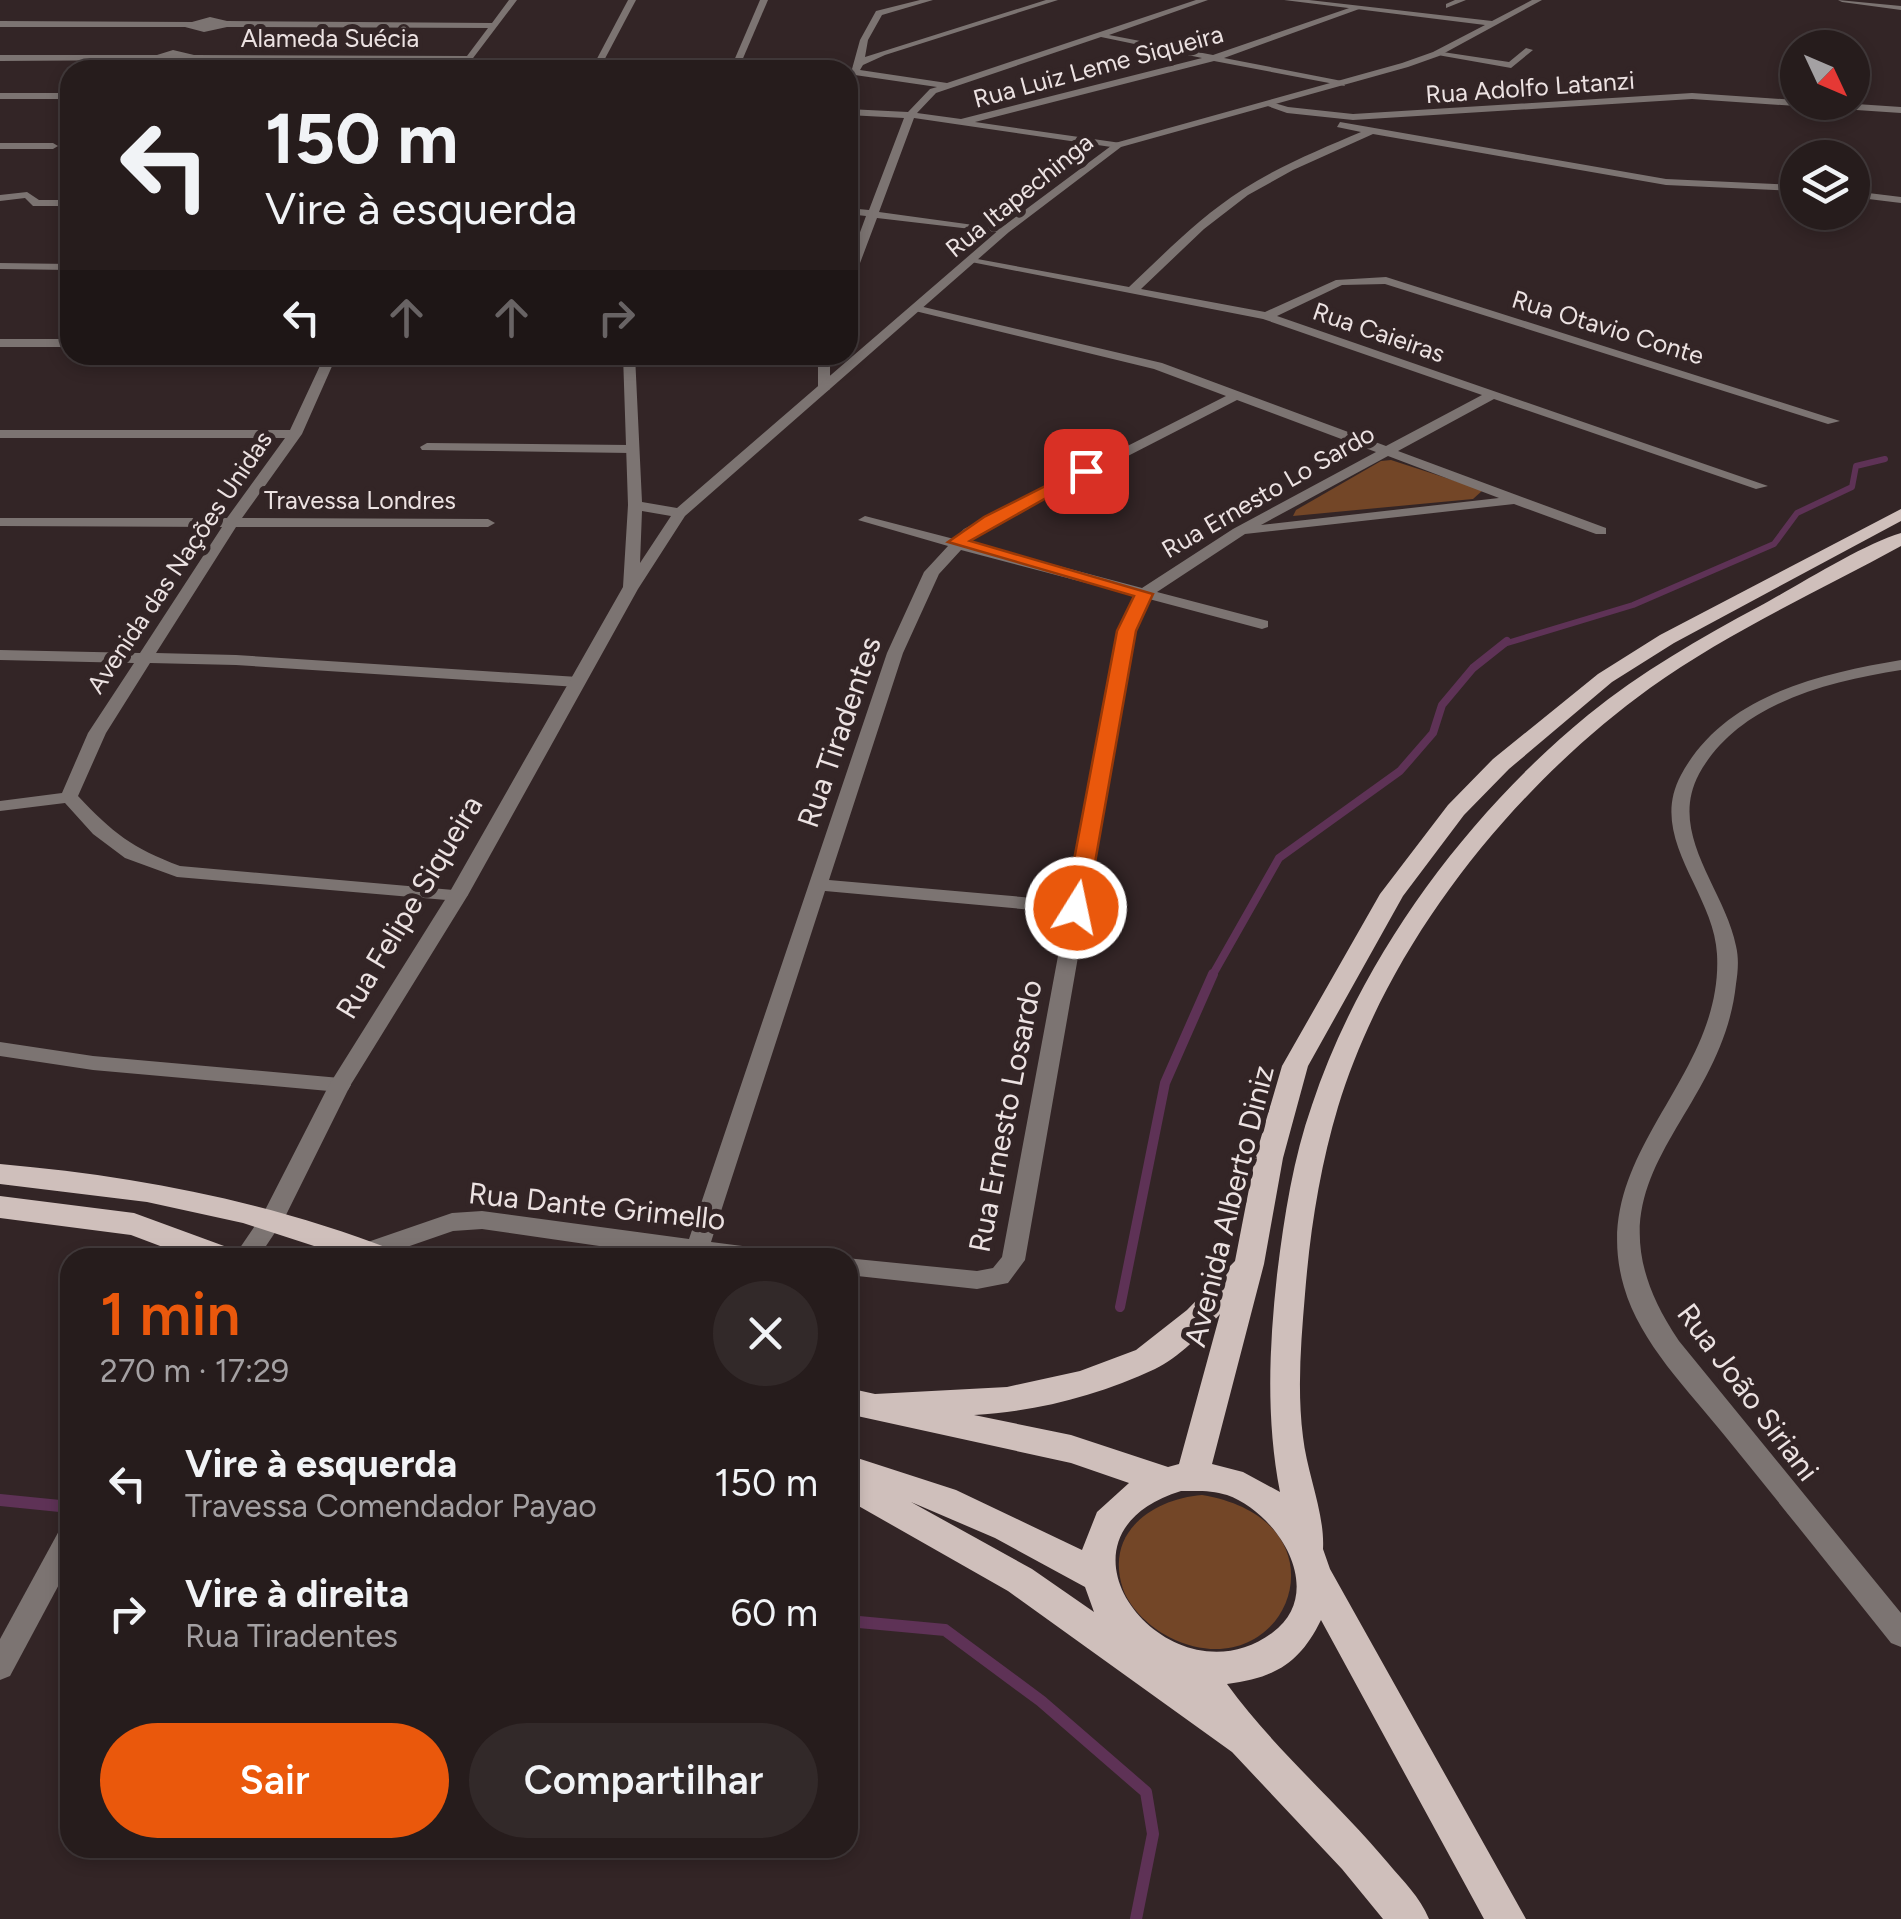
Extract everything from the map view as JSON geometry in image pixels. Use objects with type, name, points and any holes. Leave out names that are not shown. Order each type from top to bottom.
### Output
[{"type":"main road","name":"Avenida Alberto Diniz","points":[[1179,1479],[1249,1264],[1269,1158],[1296,1066],[1392,894],[1456,810],[1501,764],[1605,678],[1667,639],[1901,514]]},
{"type":"main road","points":[[1179,1479],[1136,1494],[1112,1516],[1099,1544],[1097,1576],[1108,1607],[1128,1634],[1159,1655],[1194,1667],[1233,1668],[1268,1657],[1295,1635],[1311,1606],[1310,1560],[1284,1407],[1304,1185],[1326,1102],[1358,1026],[1406,940],[1458,864],[1518,792],[1578,734],[1642,684],[1710,642],[1901,539]]},
{"type":"main road","points":[[0,1174],[187,1197],[272,1219],[357,1248]]},
{"type":"main road","points":[[0,1207],[134,1224],[198,1248]]},
{"type":"main road","points":[[859,1404],[1007,1400],[1082,1384],[1147,1359],[1198,1318],[1249,1264]]},
{"type":"main road","points":[[859,1404],[1071,1449],[1179,1479],[1228,1480],[1260,1495],[1288,1518],[1402,1737],[1506,1919]]},
{"type":"main road","points":[[858,1471],[942,1499],[1033,1539],[1097,1576]]},
{"type":"main road","points":[[858,1490],[1020,1580],[1245,1739]]},
{"type":"main road","points":[[1194,1667],[1245,1739],[1356,1855],[1409,1919]]},
{"type":"street","points":[[470,59],[513,0]]},
{"type":"street","points":[[600,60],[632,0]]},
{"type":"street","points":[[738,60],[764,0]]},
{"type":"street","points":[[857,60],[879,13],[929,0]]},
{"type":"street","points":[[858,66],[902,46],[1054,0]]},
{"type":"street","points":[[858,249],[910,115],[921,101],[944,85],[1204,0]]},
{"type":"street","points":[[1288,0],[1491,23]]},
{"type":"street","points":[[1449,6],[1462,0]]},
{"type":"street","name":"Rua Itapechinga","points":[[858,360],[1005,230],[1118,145],[1436,54],[1538,0]]},
{"type":"street","points":[[1842,0],[1901,8]]},
{"type":"street","name":"Rua Luiz Leme Siqueira","points":[[962,122],[1211,59],[1358,8]]},
{"type":"street","points":[[0,24],[190,24],[204,29],[228,24],[495,26]]},
{"type":"street","points":[[1102,35],[1342,84]]},
{"type":"street","points":[[864,40],[902,46]]},
{"type":"street","points":[[1436,54],[1507,65],[1529,50]]},
{"type":"street","name":"Alameda Suécia","points":[[0,58],[154,57],[178,52],[189,58],[470,59]]},
{"type":"street","points":[[858,69],[944,85]]},
{"type":"street","points":[[0,96],[60,96]]},
{"type":"street","name":"Rua Adolfo Latanzi","points":[[1267,104],[1326,116],[1384,116],[1692,96],[1780,101]]},
{"type":"street","name":"Rua Adolfo Latanzi","points":[[1870,108],[1901,110]]},
{"type":"street","points":[[1287,110],[1448,154]]},
{"type":"street","points":[[858,112],[910,115],[1118,145]]},
{"type":"street","points":[[1134,290],[1193,232],[1244,194],[1302,161],[1369,132],[1666,182],[1780,187]]},
{"type":"street","points":[[0,146],[60,146]]},
{"type":"street","points":[[0,198],[27,195],[35,198],[32,203]]},
{"type":"street","points":[[1870,196],[1901,200]]},
{"type":"street","points":[[0,208],[60,203]]},
{"type":"street","points":[[858,211],[1005,230]]},
{"type":"street","name":"Rua Caieiras","points":[[972,261],[1266,316],[1761,486]]},
{"type":"street","points":[[0,266],[60,266]]},
{"type":"street","name":"Rua Otavio Conte","points":[[1266,316],[1340,282],[1370,278],[1833,421]]},
{"type":"street","points":[[919,308],[1158,366],[1601,531]]},
{"type":"street","points":[[0,342],[60,342]]},
{"type":"street","name":"Avenida das Nações Unidas","points":[[69,797],[96,732],[232,522],[295,434],[326,365]]},
{"type":"street","points":[[629,365],[635,505],[630,590]]},
{"type":"street","points":[[824,365],[824,389]]},
{"type":"street","name":"Rua Itapechinga","points":[[630,590],[680,513],[852,365]]},
{"type":"street","name":"Rua Tiradentes","points":[[697,1248],[895,653],[932,572],[956,542],[990,520],[1237,395]]},
{"type":"street","name":"Rua Ernesto Lo Sardo","points":[[1076,908],[1126,631],[1144,594],[1238,532],[1492,395]]},
{"type":"street","points":[[0,434],[295,434]]},
{"type":"street","points":[[427,447],[630,449]]},
{"type":"street","points":[[1238,532],[1516,500]]},
{"type":"street","points":[[635,505],[680,513]]},
{"type":"street","points":[[865,520],[1262,624]]},
{"type":"street","name":"Travessa Londres","points":[[0,522],[488,523]]},
{"type":"street","name":"Rua Felipe Siqueira","points":[[251,1248],[272,1219],[340,1085],[458,895],[630,590]]},
{"type":"street","points":[[0,656],[286,663],[578,682]]},
{"type":"street","name":"Rua João Siriani","points":[[1901,665],[1810,685],[1772,701],[1736,723],[1706,750],[1687,779],[1679,810],[1689,855],[1726,944],[1726,992],[1707,1045],[1634,1186],[1624,1240],[1637,1291],[1678,1358],[1901,1634]]},
{"type":"street","points":[[0,806],[69,797],[100,830],[132,854],[177,871],[458,895]]},
{"type":"street","points":[[819,885],[1076,908]]},
{"type":"street","name":"Rua Ernesto Losardo","points":[[858,1267],[977,1280],[1000,1276],[1013,1260],[1076,908]]},
{"type":"street","points":[[0,1049],[93,1063],[340,1085]]},
{"type":"street","name":"Rua Dante Grimello","points":[[389,1248],[452,1222],[482,1220],[657,1248]]},
{"type":"street","points":[[0,1668],[60,1555]]},
{"type":"shaded area","points":[[1391,460],[1483,490],[1473,499],[1293,516],[1296,510],[1381,461]]},
{"type":"shaded area","points":[[1202,1495],[1250,1511],[1279,1536],[1291,1567],[1288,1598],[1272,1625],[1245,1643],[1210,1649],[1169,1637],[1142,1617],[1123,1589],[1119,1569],[1120,1551],[1137,1522],[1166,1503]]},
{"type":"waterway","points":[[1504,644],[1633,605],[1774,544],[1797,513],[1852,487],[1856,466],[1885,459]]},
{"type":"waterway","points":[[1213,975],[1279,858],[1400,771],[1433,733],[1442,705],[1473,668],[1507,641]]},
{"type":"waterway","points":[[1120,1307],[1165,1083],[1213,975]]},
{"type":"waterway","points":[[0,1500],[60,1506]]},
{"type":"waterway","points":[[858,1622],[945,1630],[1041,1701],[1146,1792],[1153,1834],[1136,1919]]},
{"type":"route","points":[[1076,908],[1126,631],[1144,594],[956,542],[990,520],[1086,471]]}]
